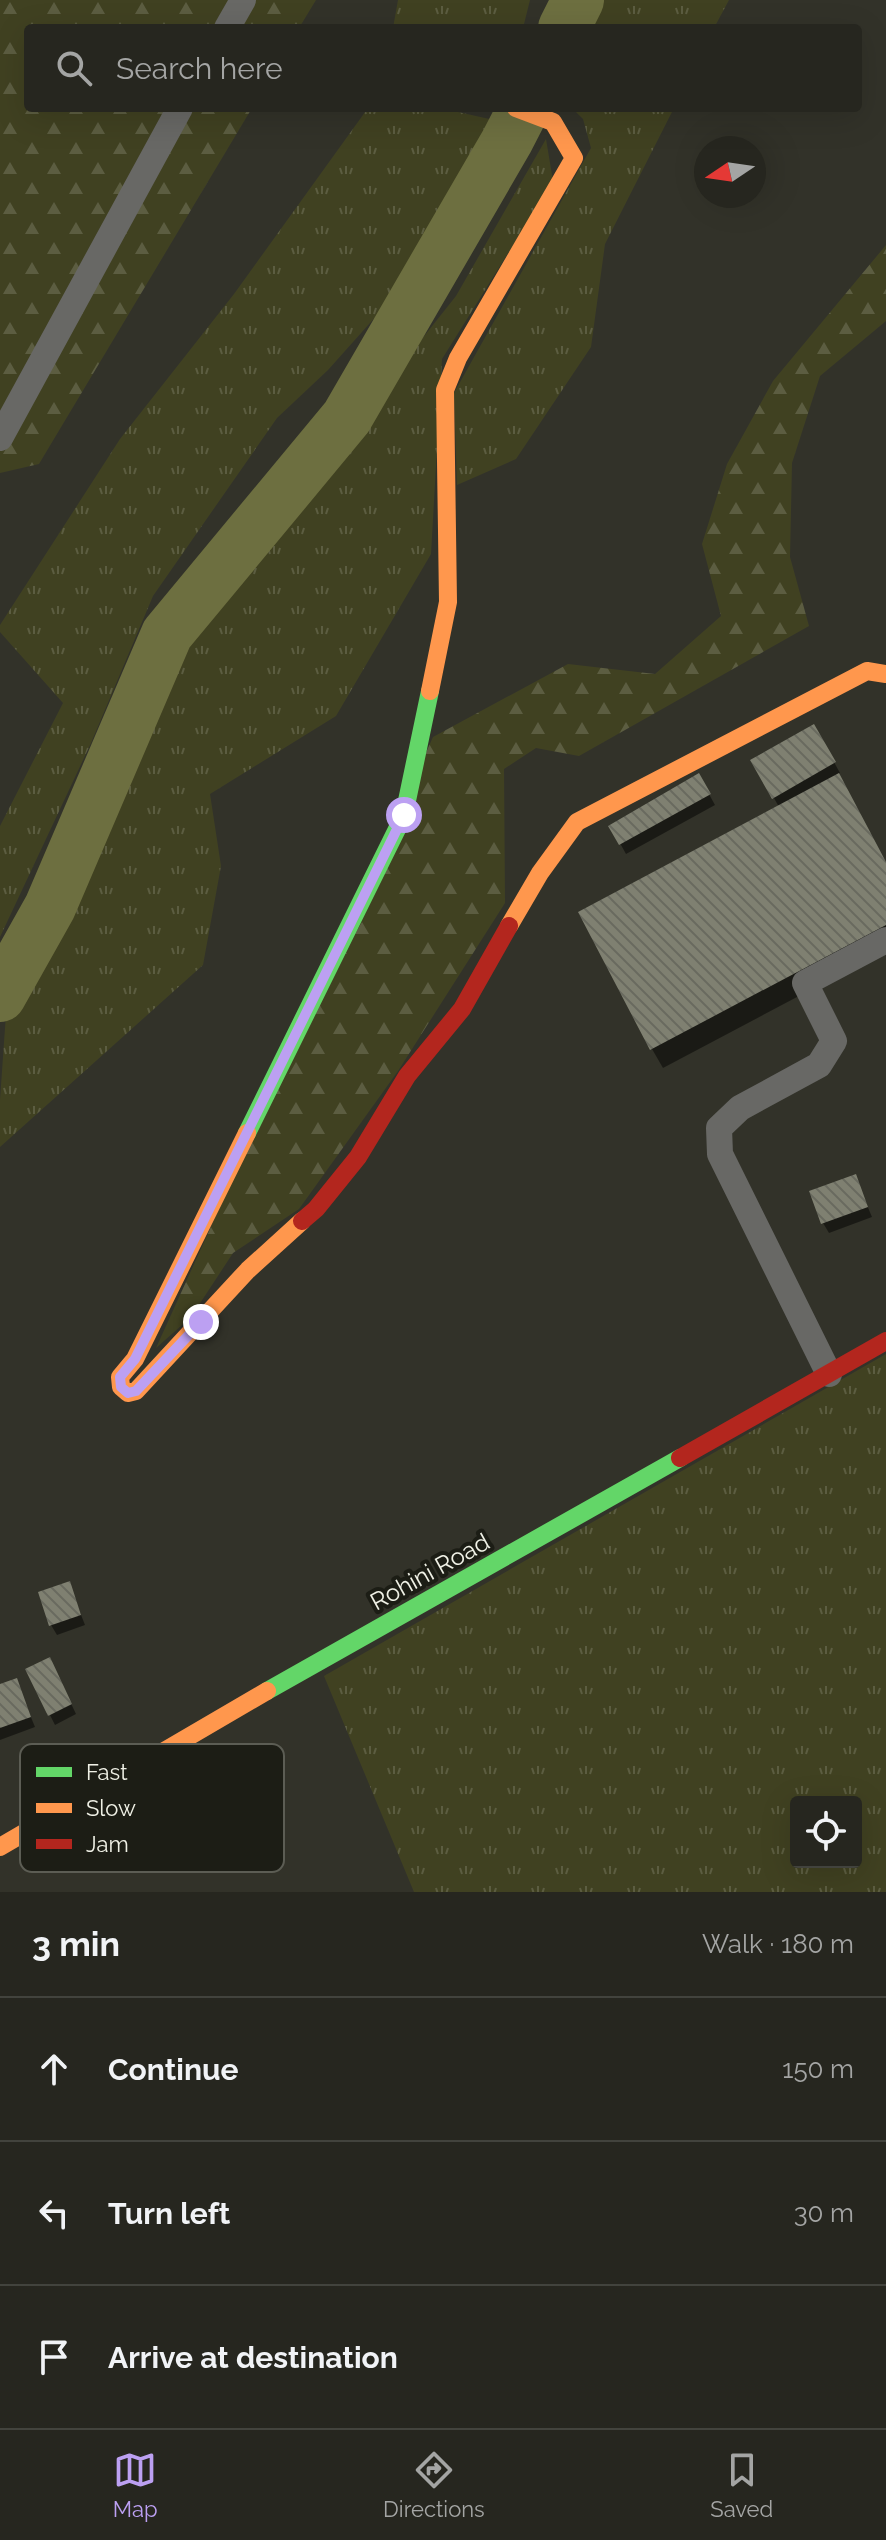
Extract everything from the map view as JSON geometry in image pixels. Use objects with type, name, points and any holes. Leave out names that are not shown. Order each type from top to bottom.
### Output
[{"type":"street","points":[[229,24],[243,0]]},
{"type":"street","points":[[0,438],[178,112]]},
{"type":"street","points":[[527,112],[553,122],[574,158],[458,358],[445,390],[448,602],[404,815],[135,1359],[120,1377],[121,1387],[128,1393],[136,1391],[248,1270],[316,1209],[358,1157],[407,1076],[462,1009],[540,873],[577,822],[867,671],[886,674]]},
{"type":"street","points":[[829,1374],[720,1154],[719,1128],[740,1108],[819,1065],[834,1041],[805,983],[886,940]]},
{"type":"street","name":"Rohini Road","points":[[175,1744],[886,1341]]},
{"type":"street","name":"Rohini Road","points":[[0,1847],[20,1835]]},
{"type":"green space","points":[[0,0],[316,0],[301,24],[24,24],[24,112],[250,112],[39,464],[0,473]]},
{"type":"green space","points":[[398,0],[530,0],[524,24],[394,24]]},
{"type":"green space","points":[[599,0],[729,0],[716,24],[590,24]]},
{"type":"green space","points":[[365,112],[458,112],[494,120],[395,295],[328,370],[277,418],[153,596],[91,743],[0,937],[0,826],[63,703],[0,632],[0,625],[120,439],[234,294]]},
{"type":"green space","points":[[576,112],[672,112],[605,244],[591,347],[516,459],[457,485],[454,393],[591,148],[583,119]]},
{"type":"green space","points":[[546,139],[553,181],[442,359],[431,554],[336,716],[210,794],[221,866],[203,965],[0,1147],[6,1014],[68,906],[200,617],[281,520],[359,436],[390,379],[456,296]]},
{"type":"green space","points":[[886,245],[886,321],[820,376],[792,463],[790,557],[809,626],[579,756],[536,748],[504,769],[505,903],[398,1071],[299,1209],[233,1253],[191,1317],[156,1348],[433,737],[568,664],[655,674],[721,616],[702,544],[727,464],[773,381]]},
{"type":"green space","points":[[886,1354],[886,1892],[414,1892],[324,1676]]},
{"type":"building","points":[[814,724],[836,762],[772,799],[750,760]]},
{"type":"building","points":[[699,773],[711,794],[619,845],[608,826]]},
{"type":"building","points":[[839,773],[886,862],[886,925],[650,1050],[578,912]]},
{"type":"building","points":[[856,1174],[868,1207],[821,1224],[809,1191]]},
{"type":"building","points":[[70,1581],[81,1615],[49,1626],[38,1592]]},
{"type":"building","points":[[50,1657],[72,1704],[48,1716],[25,1669]]},
{"type":"building","points":[[17,1678],[31,1717],[0,1728],[0,1684]]},
{"type":"waterway","points":[[566,24],[578,0]]},
{"type":"waterway","points":[[0,996],[50,907],[167,634],[347,417],[522,112]]},
{"type":"traffic: fast","points":[[247,1133],[404,815],[430,691]]},
{"type":"traffic: fast","points":[[267,1691],[680,1458]]},
{"type":"traffic: slow","points":[[430,691],[448,602],[445,390],[458,358],[574,158],[553,122],[527,112]]},
{"type":"traffic: slow","points":[[509,926],[540,873],[577,822],[867,671],[886,674]]},
{"type":"traffic: slow","points":[[247,1133],[135,1359],[120,1377],[121,1387],[128,1393],[136,1391],[248,1270],[302,1221]]},
{"type":"traffic: slow","points":[[176,1744],[267,1691]]},
{"type":"traffic: slow","points":[[0,1847],[20,1835]]},
{"type":"traffic: jam","points":[[302,1221],[316,1209],[358,1157],[407,1076],[462,1009],[509,926]]},
{"type":"traffic: jam","points":[[680,1458],[886,1341]]},
{"type":"route","points":[[201,1322],[136,1391],[128,1393],[121,1387],[120,1377],[135,1359],[404,815]]}]
